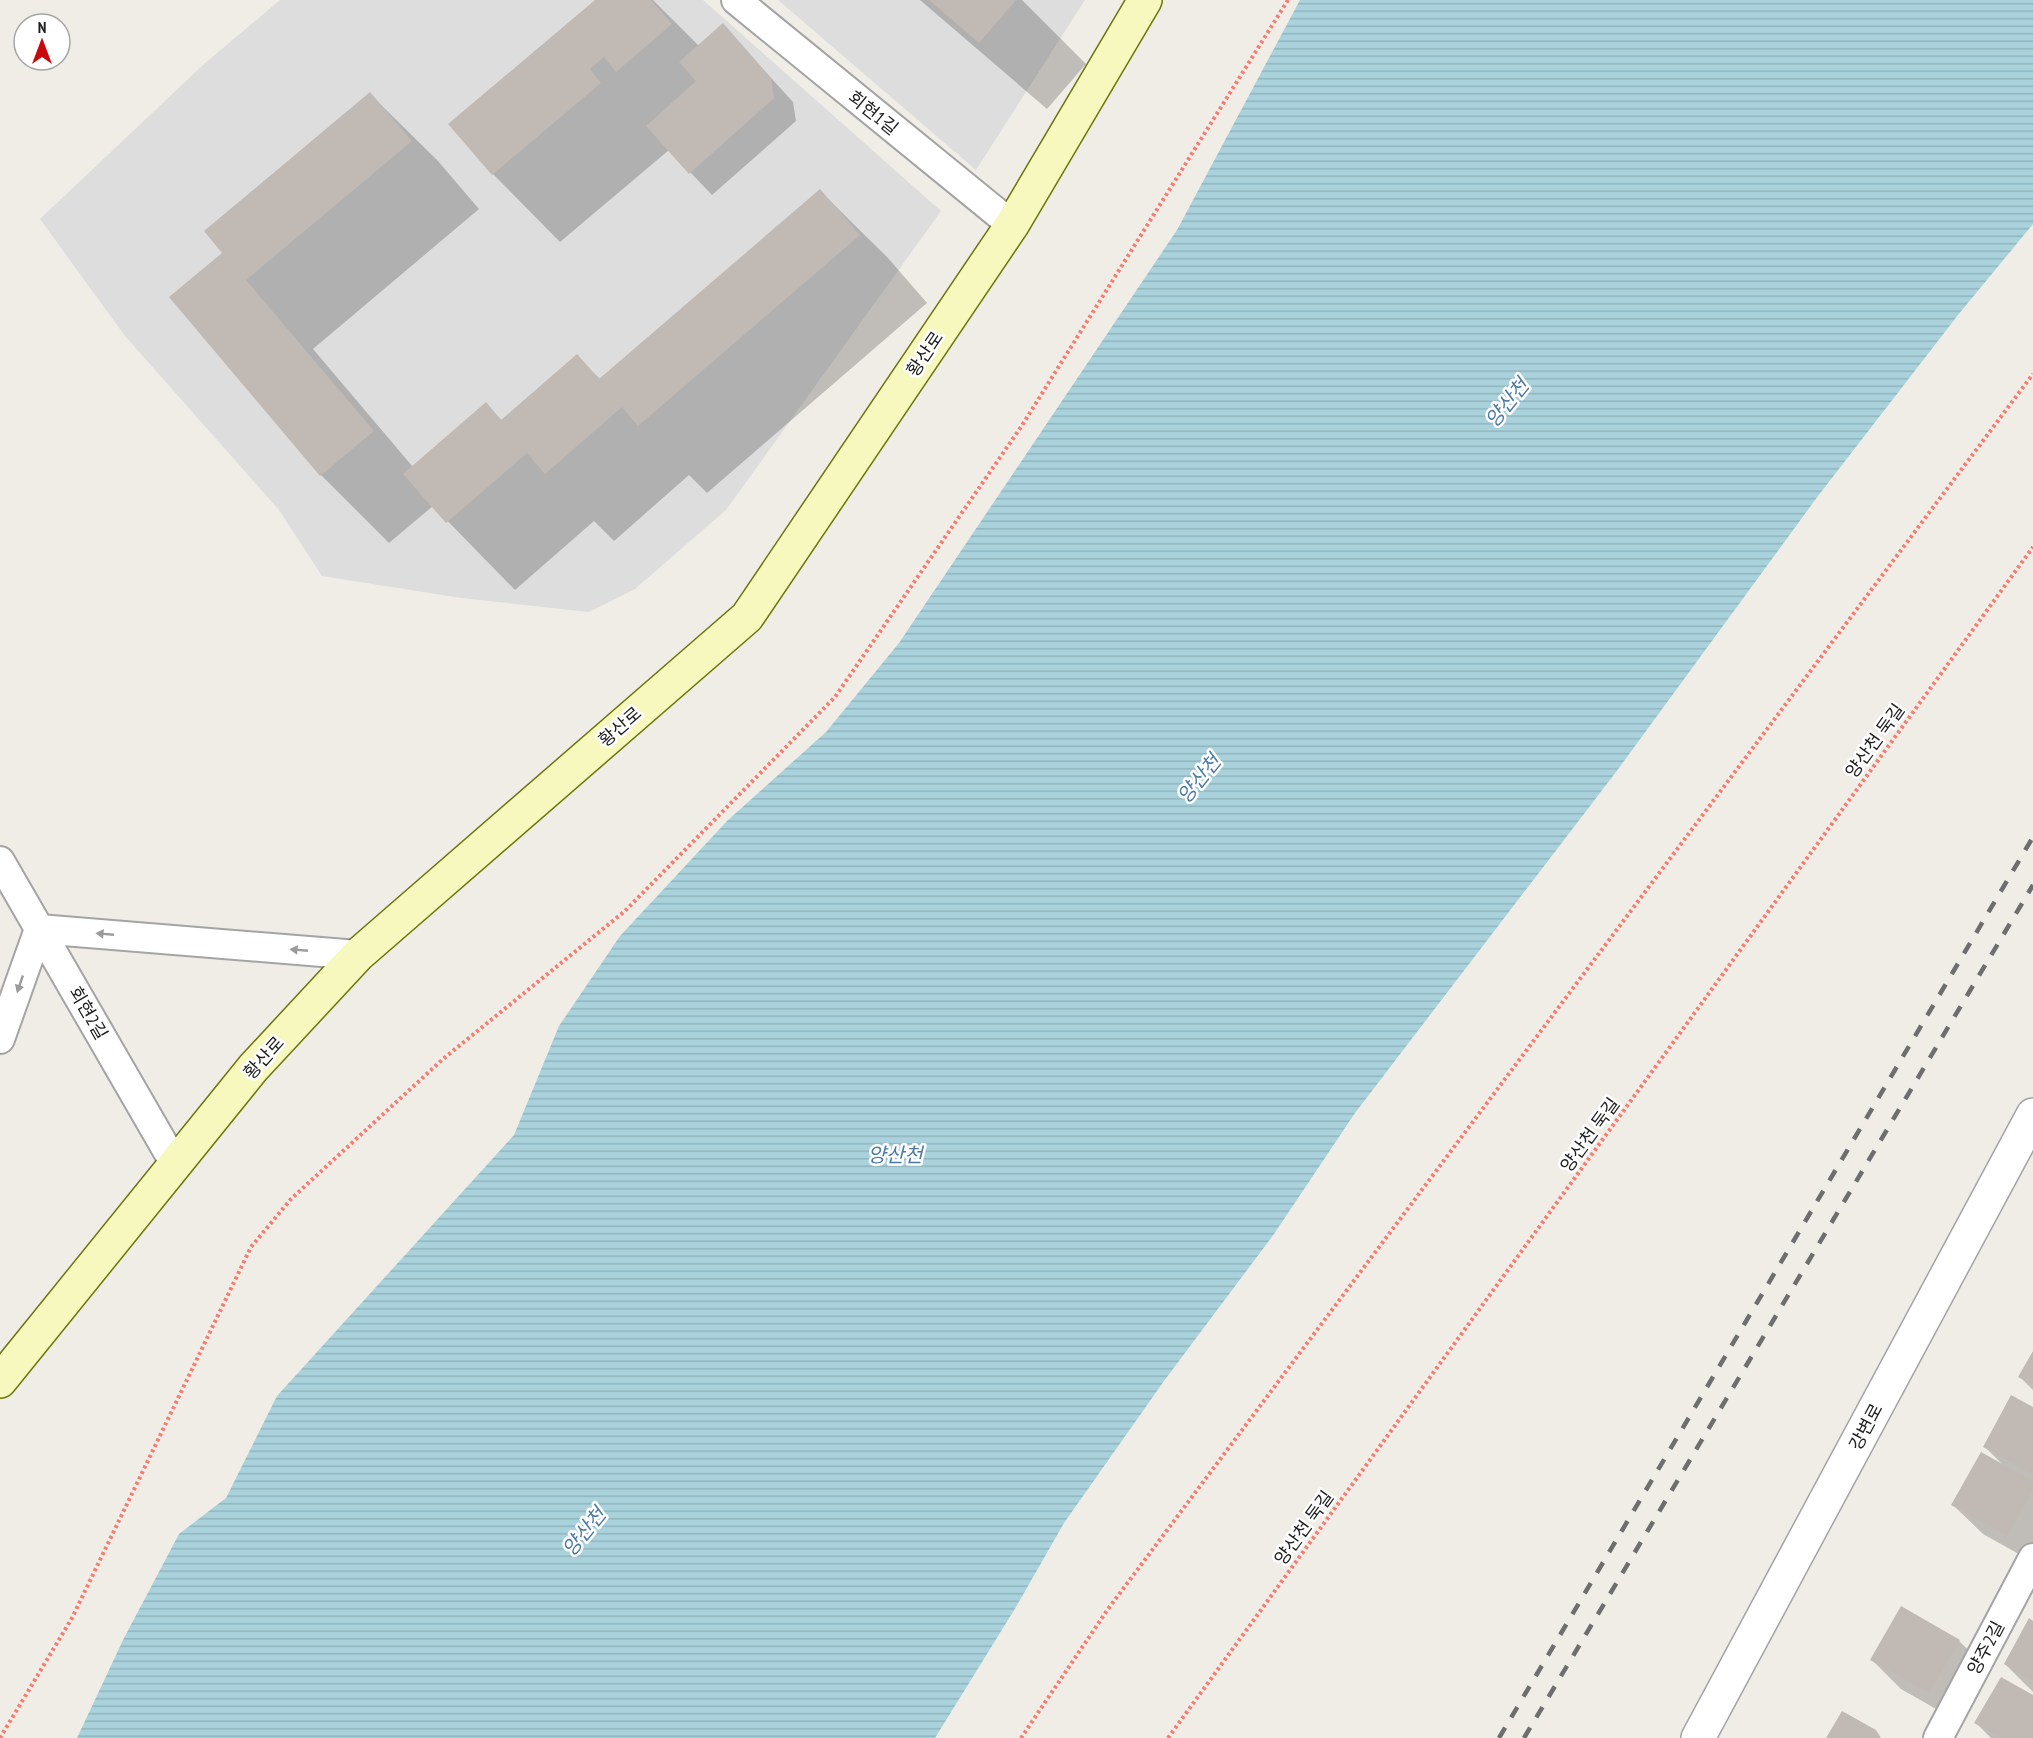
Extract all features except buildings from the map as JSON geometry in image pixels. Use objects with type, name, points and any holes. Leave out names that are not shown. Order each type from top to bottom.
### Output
[{"type":"main road","name":"황산로","points":[[0,1381],[253,1068],[358,955],[747,617],[1012,225],[1145,0]]},
{"type":"street","name":"회현1길","points":[[736,0],[1012,225]]},
{"type":"street","name":"회현2길","points":[[0,861],[176,1164]]},
{"type":"street","points":[[0,1040],[39,929],[358,955]]},
{"type":"street","name":"강변로","points":[[1698,1738],[2033,1115]]},
{"type":"street","name":"양주2길","points":[[1938,1738],[2033,1558]]},
{"type":"path","points":[[0,1738],[72,1618],[251,1247],[291,1199],[443,1059],[625,911],[836,697],[1021,427],[1288,0]]},
{"type":"path","points":[[1021,1738],[1108,1609],[2033,374]]},
{"type":"path","name":"양산천 둑길","points":[[1168,1738],[2033,547]]},
{"type":"shaded area","points":[[280,0],[703,0],[941,211],[726,510],[635,589],[589,612],[461,598],[322,576],[279,510],[125,336],[40,219],[204,64]]},
{"type":"shaded area","points":[[778,0],[1085,0],[976,170]]},
{"type":"water","name":"양산천","points":[[1300,0],[2033,0],[2033,224],[1958,315],[1818,496],[1616,772],[1355,1113],[1274,1234],[1164,1381],[1064,1523],[1016,1607],[935,1738],[77,1738],[124,1638],[179,1534],[226,1498],[277,1396],[514,1135],[559,1026],[620,936],[727,821],[826,732],[899,643],[1177,230]]},
{"type":"railway","points":[[1499,1738],[2033,837]]},
{"type":"railway","points":[[1524,1738],[2033,885]]}]
